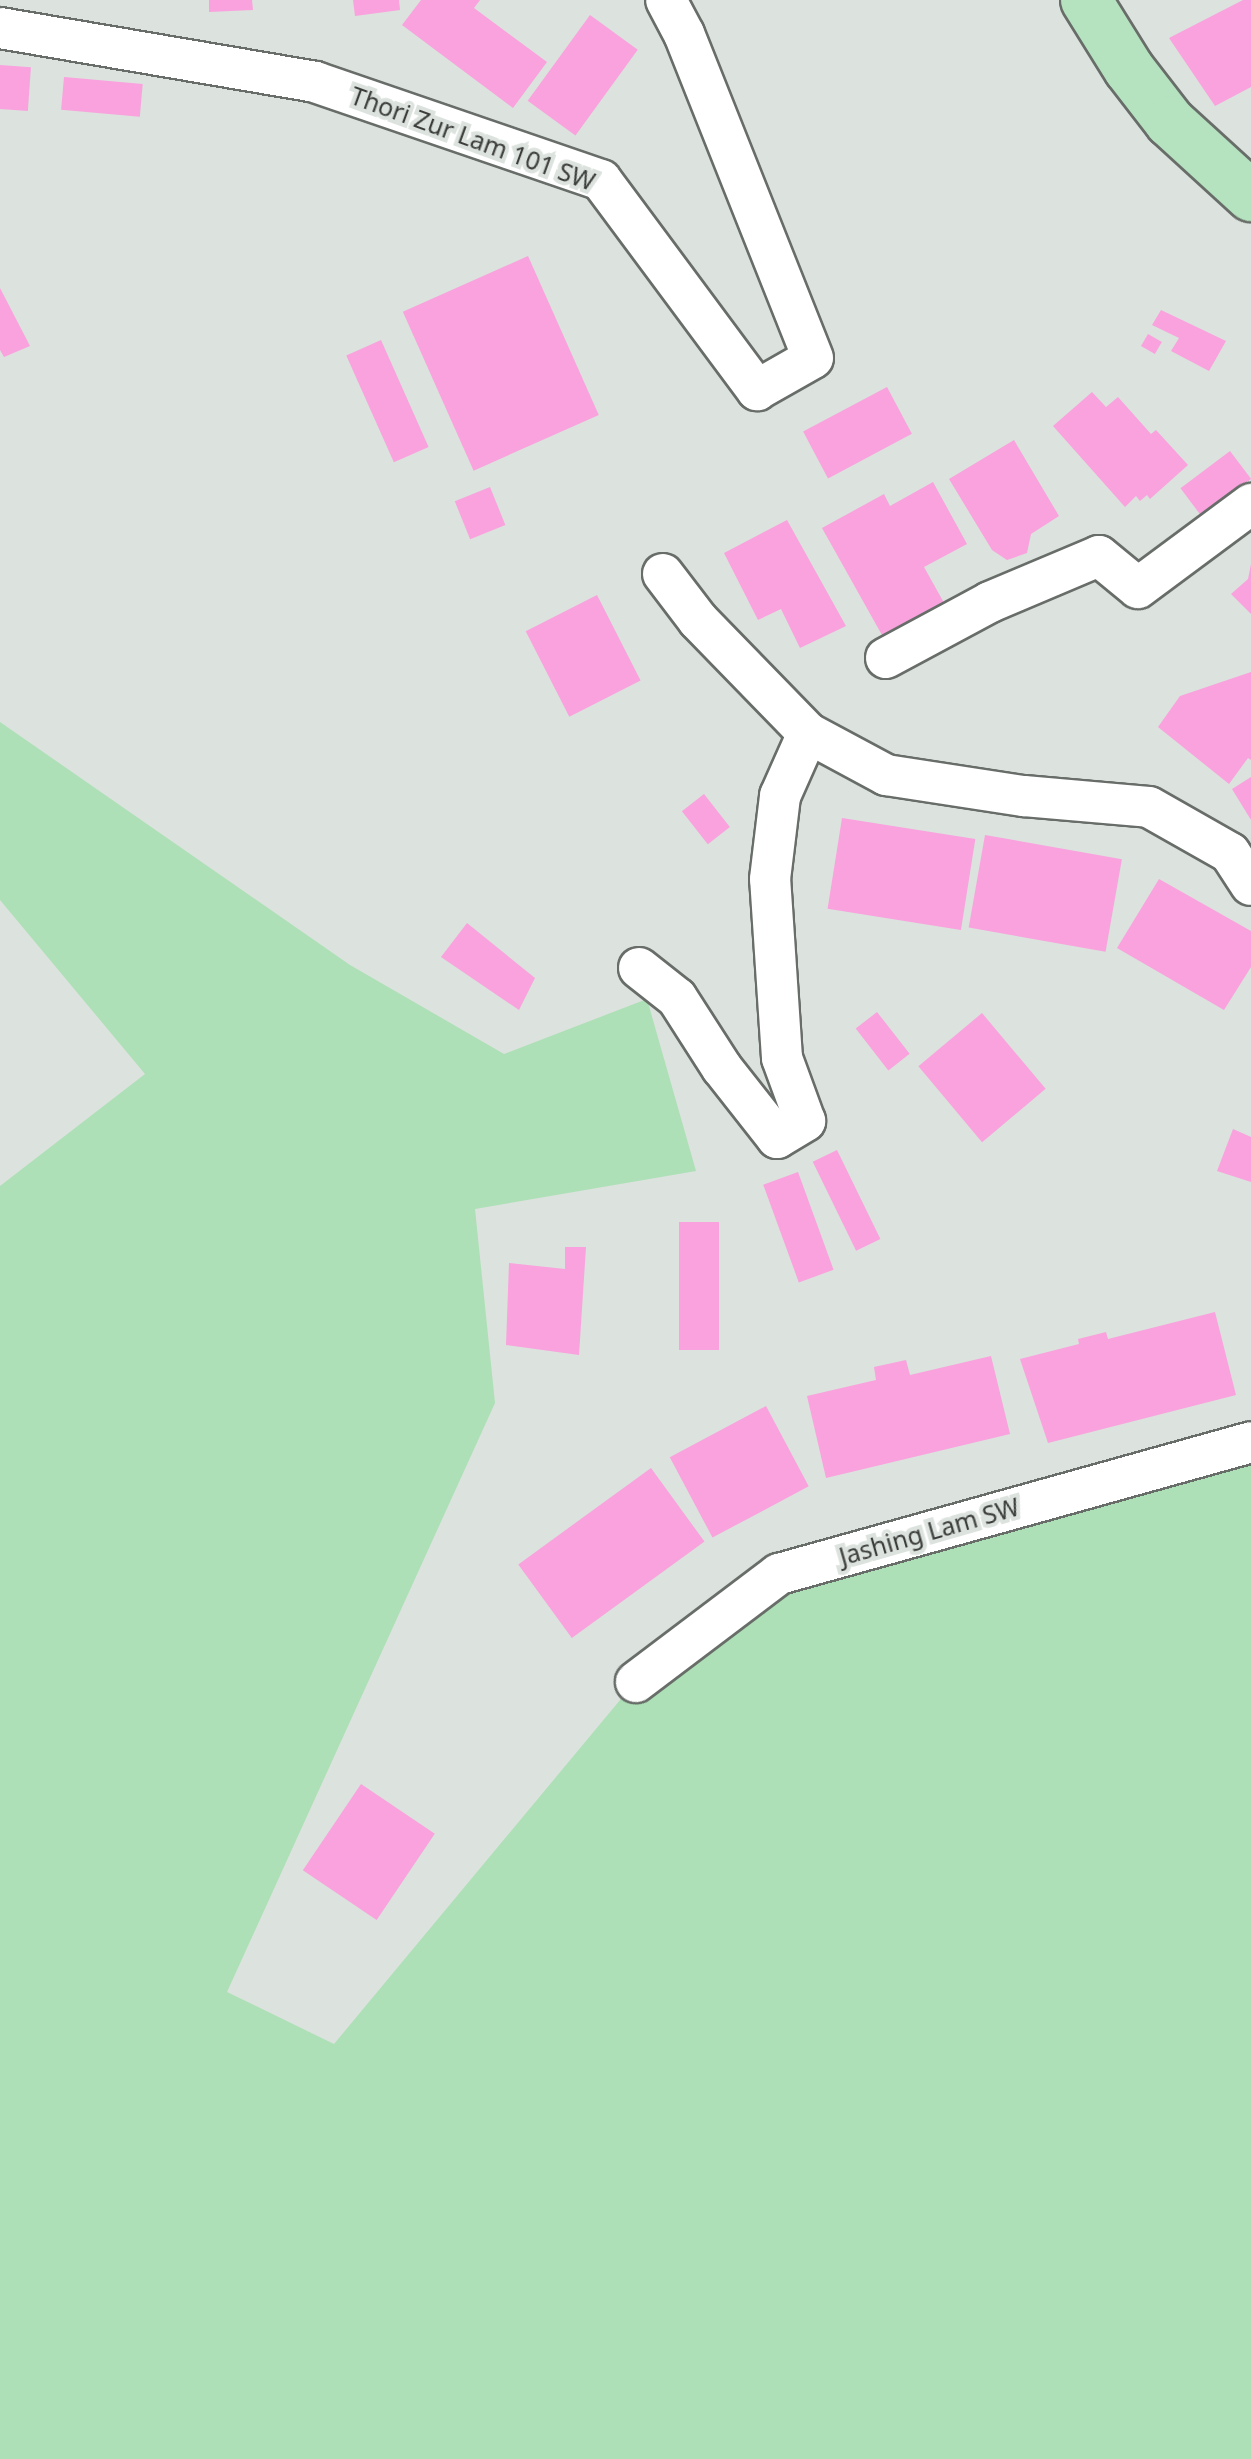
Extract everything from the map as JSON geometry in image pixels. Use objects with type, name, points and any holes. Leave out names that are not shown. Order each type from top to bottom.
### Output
[{"type":"main road","points":[[1086,0],[1129,69],[1170,122],[1251,196]]},
{"type":"street","name":"Thori Zur Lam 101 SW","points":[[0,28],[316,82],[602,180],[757,390],[814,358],[684,34],[666,0]]},
{"type":"street","points":[[886,658],[990,602],[1099,556],[1138,588],[1251,504]]},
{"type":"street","points":[[663,574],[698,620],[808,732],[886,775],[1024,796],[1149,807],[1230,853],[1251,885]]},
{"type":"street","points":[[639,968],[676,998],[722,1068],[777,1138],[804,1121],[782,1058],[770,878],[780,796],[808,732]]},
{"type":"street","name":"Jashing Lam SW","points":[[636,1682],[779,1574],[1251,1442]]},
{"type":"green space","points":[[0,722],[350,965],[504,1054],[647,999],[696,1171],[475,1209],[495,1403],[227,1992],[334,2044],[650,1664],[796,1546],[1251,1430],[1251,2459],[0,2459],[0,1186],[145,1074],[0,900]]},
{"type":"building","points":[[209,0],[252,0],[253,10],[209,12]]},
{"type":"building","points":[[353,0],[399,0],[400,10],[355,16]]},
{"type":"building","points":[[421,0],[480,0],[474,8],[547,62],[513,108],[402,25]]},
{"type":"building","points":[[1243,0],[1251,0],[1251,87],[1215,106],[1169,38]]},
{"type":"building","points":[[590,15],[638,50],[575,135],[528,101]]},
{"type":"building","points":[[0,65],[31,67],[28,111],[0,109]]},
{"type":"building","points":[[64,77],[143,84],[140,117],[61,110]]},
{"type":"building","points":[[528,256],[599,415],[474,471],[403,312]]},
{"type":"building","points":[[0,288],[30,346],[4,357],[0,350]]},
{"type":"building","points":[[1161,310],[1226,341],[1209,371],[1171,351],[1179,338],[1152,325]]},
{"type":"building","points":[[1148,334],[1162,342],[1155,354],[1141,346]]},
{"type":"building","points":[[381,340],[429,447],[394,462],[346,355]]},
{"type":"building","points":[[887,387],[912,434],[828,478],[803,432]]},
{"type":"building","points":[[1092,392],[1106,407],[1118,397],[1151,434],[1156,430],[1188,465],[1150,499],[1147,495],[1140,501],[1136,496],[1125,507],[1053,426]]},
{"type":"building","points":[[1014,440],[1059,516],[1031,534],[1027,553],[1007,560],[992,550],[949,479]]},
{"type":"building","points":[[1230,451],[1251,479],[1202,516],[1180,488]]},
{"type":"building","points":[[933,482],[967,544],[924,567],[948,610],[887,644],[822,528],[884,494],[890,506]]},
{"type":"building","points":[[490,487],[505,525],[470,539],[455,501]]},
{"type":"building","points":[[787,520],[846,626],[800,648],[781,609],[758,620],[724,553]]},
{"type":"building","points":[[1251,564],[1251,614],[1231,594],[1248,579]]},
{"type":"building","points":[[597,595],[641,681],[569,717],[526,631]]},
{"type":"building","points":[[1251,672],[1251,760],[1248,758],[1229,784],[1158,727],[1180,696]]},
{"type":"building","points":[[1251,777],[1251,820],[1232,789]]},
{"type":"building","points":[[704,794],[730,827],[708,844],[682,811]]},
{"type":"building","points":[[842,818],[975,839],[961,930],[828,909]]},
{"type":"building","points":[[985,835],[1122,859],[1106,952],[969,928]]},
{"type":"building","points":[[1159,879],[1251,931],[1251,967],[1224,1010],[1117,948]]},
{"type":"building","points":[[467,923],[535,978],[519,1010],[441,957]]},
{"type":"building","points":[[877,1012],[910,1054],[888,1070],[856,1029]]},
{"type":"building","points":[[982,1013],[1046,1089],[982,1142],[918,1066]]},
{"type":"building","points":[[1233,1129],[1251,1137],[1251,1182],[1217,1171]]},
{"type":"building","points":[[837,1150],[880,1239],[856,1251],[813,1162]]},
{"type":"building","points":[[798,1172],[834,1270],[799,1282],[763,1185]]},
{"type":"building","points":[[679,1222],[719,1222],[719,1350],[679,1350]]},
{"type":"building","points":[[565,1247],[586,1247],[579,1355],[506,1345],[509,1263],[565,1269]]},
{"type":"building","points":[[1215,1312],[1236,1395],[1048,1443],[1020,1359],[1079,1344],[1078,1339],[1106,1332],[1108,1339]]},
{"type":"building","points":[[991,1356],[1010,1434],[826,1478],[807,1396],[876,1380],[874,1367],[906,1360],[910,1375]]},
{"type":"building","points":[[766,1406],[809,1486],[712,1538],[670,1457]]},
{"type":"building","points":[[651,1468],[704,1542],[572,1638],[518,1564]]},
{"type":"building","points":[[361,1784],[435,1834],[377,1920],[303,1870]]}]
